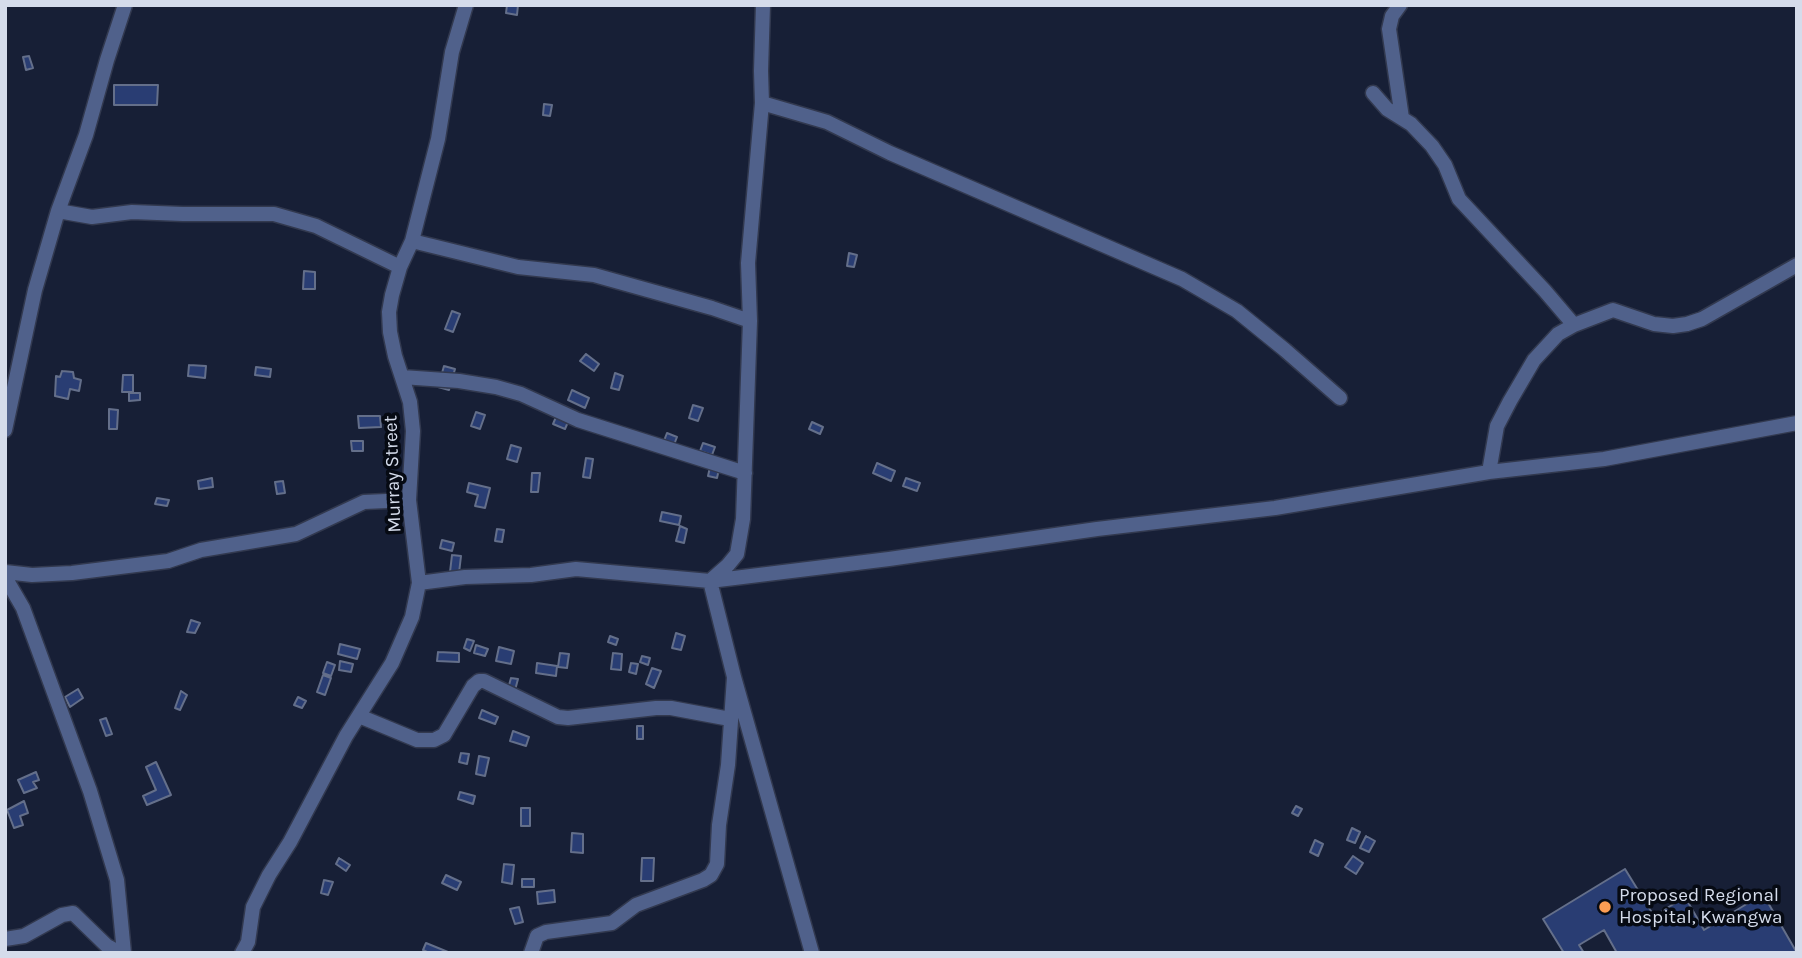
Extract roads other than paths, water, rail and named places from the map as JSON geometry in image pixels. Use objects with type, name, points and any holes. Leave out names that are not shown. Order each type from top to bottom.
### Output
[{"type":"street","points":[[5,430],[10,378],[58,211],[86,135],[125,5]]},
{"type":"street","name":"Murray Street","points":[[248,949],[253,907],[359,716],[392,663],[412,617],[419,583],[409,500],[412,431],[410,401],[390,332],[389,312],[400,267],[412,241],[438,139],[452,51],[466,5]]},
{"type":"street","points":[[710,580],[737,554],[743,519],[750,321],[748,263],[762,103],[763,5]]},
{"type":"street","points":[[1400,5],[1392,16],[1389,29],[1402,118]]},
{"type":"street","points":[[1373,93],[1387,109],[1420,133],[1439,155],[1459,199],[1537,281],[1574,325]]},
{"type":"street","points":[[762,103],[827,122],[890,153],[1135,256],[1182,279],[1237,312],[1285,349],[1340,398]]},
{"type":"street","points":[[58,211],[92,216],[132,212],[274,214],[316,226],[400,267]]},
{"type":"street","points":[[412,241],[518,267],[594,275],[712,307],[750,321]]},
{"type":"street","points":[[1489,472],[1497,426],[1522,378],[1548,342],[1574,325],[1613,310],[1654,324],[1687,324],[1714,313],[1797,265]]},
{"type":"street","points":[[402,377],[496,387],[521,394],[578,420],[745,473]]},
{"type":"street","points":[[419,583],[576,569],[710,580],[1275,508],[1489,472],[1604,459],[1797,423]]},
{"type":"street","points":[[5,939],[24,936],[62,915],[73,913],[107,946],[122,953],[117,880],[90,791],[23,608],[5,575],[59,573],[167,561],[201,550],[296,534],[364,502],[409,500]]},
{"type":"street","points":[[710,580],[734,677],[812,953]]},
{"type":"street","points":[[531,953],[537,936],[546,932],[612,923],[636,905],[703,880],[711,874],[717,864],[734,677]]},
{"type":"street","points":[[359,716],[417,740],[435,740],[444,735],[473,686],[484,681],[534,708],[558,717],[671,708],[730,719]]},
{"type":"place","name":"Proposed Regional Hospital, Kwangwa","points":[[1605,907]]}]
